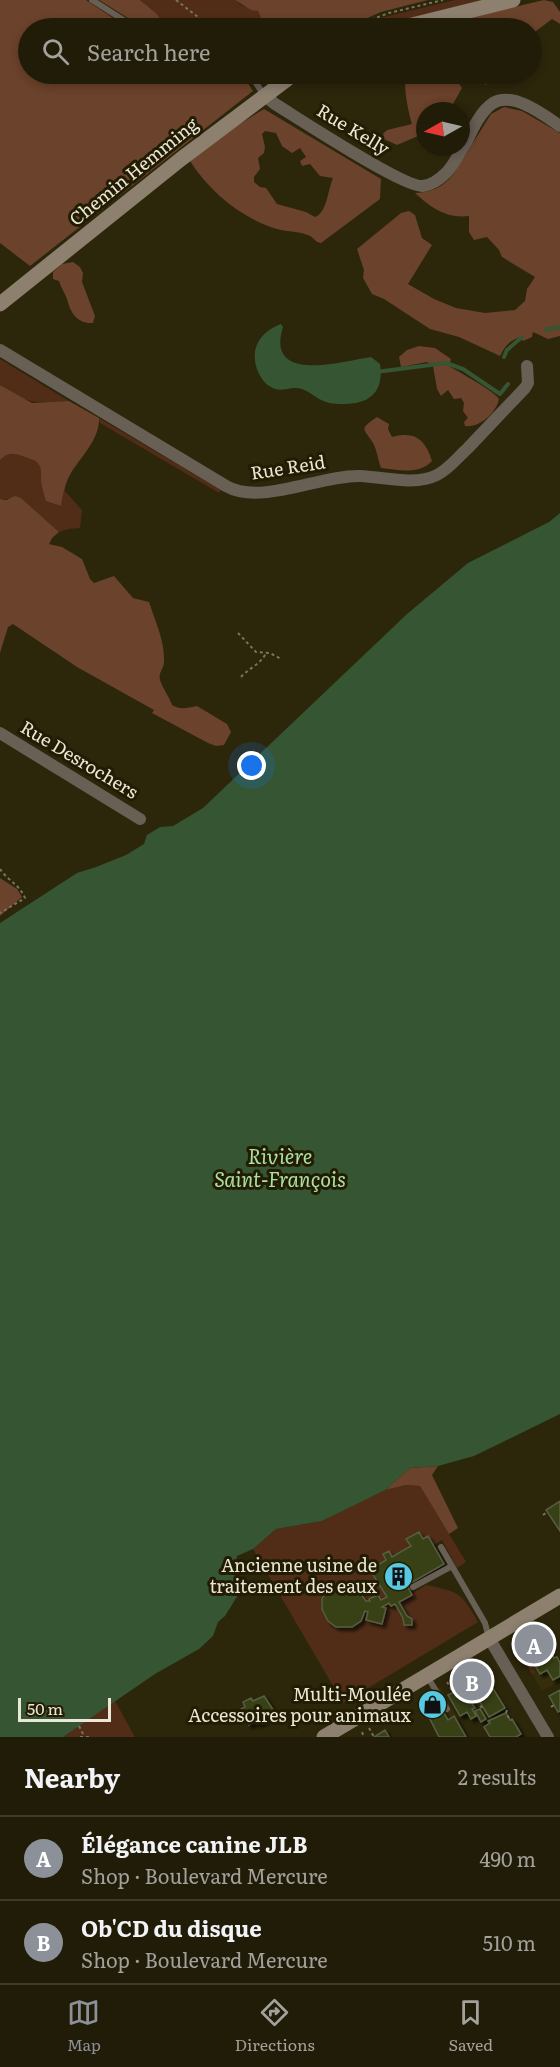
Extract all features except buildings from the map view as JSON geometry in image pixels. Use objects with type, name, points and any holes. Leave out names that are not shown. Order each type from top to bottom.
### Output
[{"type":"street","points":[[440,18],[513,0]]},
{"type":"street","name":"Chemin Hemming","points":[[0,304],[279,84]]},
{"type":"street","name":"Rue Kelly","points":[[264,94],[275,104],[373,164],[407,182],[422,186],[435,182],[446,173],[480,118],[494,103],[504,100],[519,103],[560,126]]},
{"type":"street","name":"Rue Reid","points":[[0,350],[226,486],[236,491],[252,494],[340,477],[413,480],[435,476],[455,461],[525,388],[528,382],[527,366]]},
{"type":"street","name":"Rue Desrochers","points":[[0,733],[140,819]]},
{"type":"street","points":[[328,1736],[560,1596]]},
{"type":"street","points":[[489,1638],[548,1737]]},
{"type":"lane","points":[[92,0],[120,18]]},
{"type":"lane","points":[[257,84],[264,94]]},
{"type":"lane","points":[[441,1547],[485,1623],[489,1638]]},
{"type":"lane","points":[[413,1587],[452,1566]]},
{"type":"lane","points":[[462,1655],[474,1674]]},
{"type":"lane","points":[[427,1675],[447,1709]]},
{"type":"path","points":[[176,0],[199,18]]},
{"type":"path","points":[[376,18],[443,0]]},
{"type":"path","points":[[238,633],[249,646],[259,653],[270,653],[282,659]]},
{"type":"path","points":[[259,653],[261,661]]},
{"type":"path","points":[[241,677],[266,654]]},
{"type":"path","points":[[0,869],[20,888],[25,898],[0,913]]},
{"type":"path","points":[[543,1515],[547,1512]]},
{"type":"path","points":[[534,1629],[540,1639]]},
{"type":"path","points":[[528,1633],[532,1641]]},
{"type":"path","points":[[462,1673],[481,1707],[483,1706]]},
{"type":"path","points":[[447,1682],[453,1692]]},
{"type":"path","points":[[425,1695],[429,1701]]},
{"type":"path","points":[[550,1707],[554,1705]]},
{"type":"path","points":[[507,1710],[509,1718]]},
{"type":"path","points":[[266,1719],[271,1724]]},
{"type":"path","points":[[79,1726],[82,1737],[90,1737]]},
{"type":"path","points":[[369,1728],[374,1737]]},
{"type":"path","points":[[362,1732],[364,1737]]},
{"type":"shaded area","points":[[0,0],[86,0],[113,18],[18,18],[18,84],[248,84],[253,91],[30,266],[0,243]]},
{"type":"shaded area","points":[[99,0],[140,0],[160,18],[128,18]]},
{"type":"shaded area","points":[[140,0],[235,0],[241,5],[258,11],[261,18],[160,18]]},
{"type":"shaded area","points":[[235,0],[428,0],[381,12],[368,18],[261,18],[258,11],[251,10]]},
{"type":"shaded area","points":[[455,0],[485,0],[414,18],[380,18]]},
{"type":"shaded area","points":[[544,0],[553,2],[560,12],[560,24],[552,19],[542,26],[542,18],[469,18]]},
{"type":"shaded area","points":[[405,84],[459,84],[462,88],[454,102],[416,102],[416,137],[397,145],[384,139],[383,134],[387,130],[412,124]]},
{"type":"shaded area","points":[[504,107],[522,111],[560,133],[560,336],[548,339],[533,332],[532,337],[523,341],[520,337],[510,342],[500,356],[459,337],[430,329],[384,299],[372,294],[363,278],[364,270],[357,249],[401,213],[409,211],[415,215],[422,238],[432,245],[408,284],[456,308],[485,313],[515,310],[525,301],[527,289],[535,277],[502,257],[487,237],[474,240],[469,232],[469,216],[446,214],[415,193],[436,188],[453,175],[465,156],[470,156],[470,148],[491,114]]},
{"type":"shaded area","points":[[264,109],[381,179],[380,199],[321,243],[306,234],[281,230],[264,224],[239,211],[217,193],[190,161],[228,131]],"holes":[[[265,131],[276,133],[282,146],[292,153],[300,148],[306,157],[300,161],[302,166],[310,164],[320,176],[333,178],[325,206],[315,217],[306,212],[277,204],[266,188],[254,182],[254,177],[260,169],[258,158],[264,153],[262,134]]]},
{"type":"shaded area","points":[[73,262],[80,267],[83,273],[82,282],[95,316],[93,323],[83,322],[75,316],[59,281],[53,279],[53,272],[62,264]]},
{"type":"shaded area","points":[[419,346],[435,348],[451,359],[449,366],[496,395],[499,399],[495,409],[487,418],[476,425],[465,426],[464,422],[468,418],[463,411],[464,403],[461,398],[454,399],[448,390],[441,396],[437,389],[433,366],[427,362],[401,367],[399,357],[407,350]]},
{"type":"shaded area","points":[[0,359],[69,401],[33,401],[10,392],[0,385]]},
{"type":"shaded area","points":[[0,385],[32,403],[69,401],[99,418],[93,440],[67,481],[61,506],[46,501],[37,463],[12,454],[0,460]]},
{"type":"shaded area","points":[[377,417],[389,424],[388,429],[392,437],[407,435],[418,438],[426,447],[432,461],[415,470],[381,468],[374,446],[364,430]]},
{"type":"shaded area","points":[[99,418],[221,490],[219,493],[100,423]]},
{"type":"shaded area","points":[[6,454],[24,457],[40,465],[46,501],[61,506],[64,490],[82,510],[80,528],[59,532],[21,498],[0,499],[0,460]]},
{"type":"shaded area","points":[[15,496],[21,498],[59,532],[49,544],[62,547],[82,559],[94,583],[114,576],[133,598],[149,602],[163,646],[164,662],[160,680],[172,705],[181,708],[197,706],[227,724],[231,732],[224,745],[216,746],[208,743],[152,713],[154,710],[77,667],[13,624],[8,627],[0,653],[0,499],[6,500]]},
{"type":"shaded area","points":[[0,878],[17,889],[22,897],[0,916]]},
{"type":"shaded area","points":[[438,1466],[432,1475],[458,1528],[449,1534],[420,1486],[406,1485],[385,1490],[410,1468]]},
{"type":"shaded area","points":[[406,1485],[420,1486],[466,1562],[457,1568],[442,1540],[433,1545],[428,1536],[423,1539],[419,1532],[407,1539],[411,1546],[392,1557],[389,1551],[383,1554],[386,1560],[371,1570],[387,1597],[381,1600],[377,1595],[369,1599],[370,1601],[366,1601],[355,1586],[347,1583],[338,1584],[332,1586],[323,1595],[321,1605],[324,1614],[340,1627],[350,1628],[358,1623],[365,1611],[386,1608],[382,1607],[389,1603],[391,1606],[395,1604],[403,1618],[404,1625],[409,1626],[412,1625],[412,1619],[407,1616],[399,1602],[426,1585],[458,1595],[478,1622],[343,1703],[253,1549],[276,1529],[322,1521],[385,1490]]},
{"type":"shaded area","points":[[542,1626],[560,1663],[560,1681],[542,1691],[514,1643]]},
{"type":"shaded area","points":[[526,1636],[529,1643],[526,1645],[525,1657],[536,1672],[532,1674],[514,1643]]},
{"type":"shaded area","points":[[482,1663],[508,1706],[486,1719],[461,1676]]},
{"type":"shaded area","points":[[440,1687],[468,1737],[439,1737],[419,1701]]},
{"type":"shaded area","points":[[115,1701],[135,1737],[63,1737]]},
{"type":"water","points":[[281,324],[283,327],[280,345],[285,357],[296,363],[326,365],[371,357],[380,364],[381,373],[380,382],[374,394],[362,402],[335,404],[322,401],[301,389],[278,390],[267,384],[256,366],[255,350],[261,337]]},
{"type":"water","name":"Rivière Saint-François","points":[[560,513],[560,1414],[474,1456],[438,1466],[410,1468],[385,1490],[322,1521],[276,1529],[253,1549],[237,1556],[234,1580],[238,1595],[225,1616],[218,1622],[213,1636],[199,1649],[155,1674],[63,1737],[0,1737],[0,923],[77,873],[126,855],[144,844],[147,835],[160,827],[173,826],[203,808],[407,614],[468,563],[549,522]]},
{"type":"waterway","points":[[546,330],[560,327]]},
{"type":"waterway","points":[[504,357],[507,350],[522,337]]},
{"type":"waterway","points":[[376,372],[446,363],[463,369],[500,394],[508,384]]},
{"type":"place","name":"Ancienne usine de traitement des eaux","points":[[398,1576]]},
{"type":"place","name":"Élégance canine JLB","points":[[534,1644]]},
{"type":"place","name":"Ob'CD du disque","points":[[472,1681]]},
{"type":"place","name":"Multi-Moulée Accessoires pour animaux","points":[[432,1705]]}]
